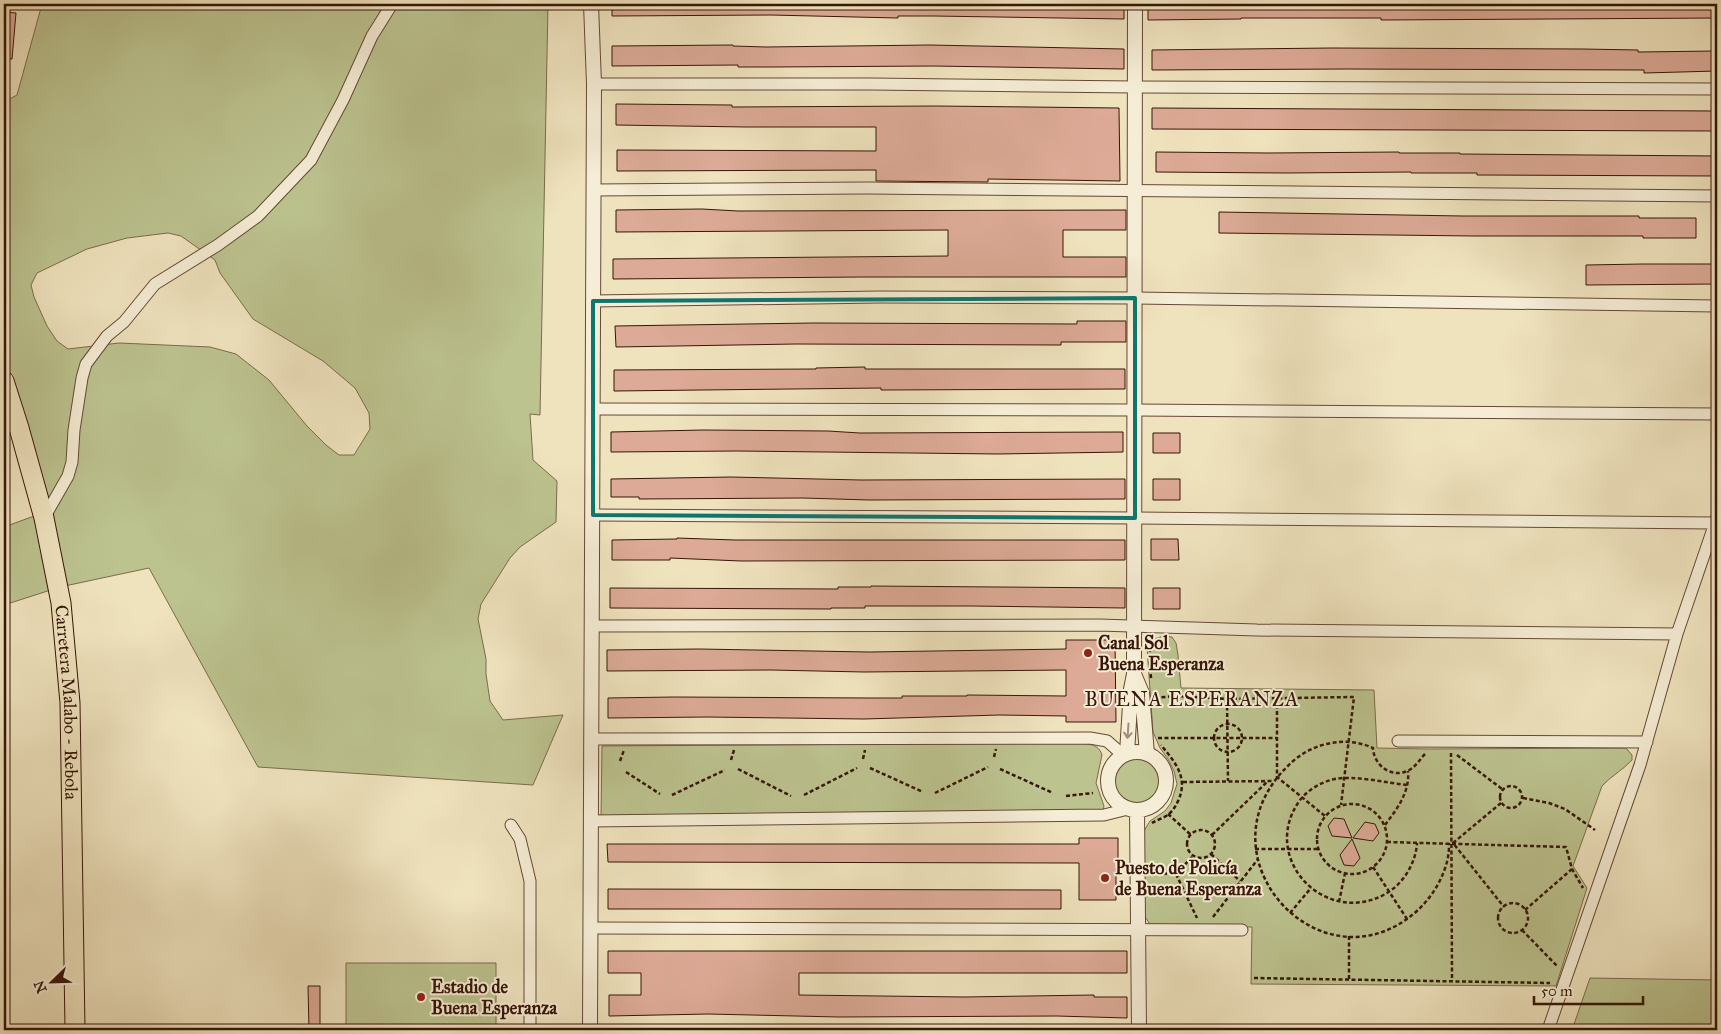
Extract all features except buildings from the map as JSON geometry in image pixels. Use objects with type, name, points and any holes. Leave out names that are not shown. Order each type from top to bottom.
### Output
[{"type":"main road","name":"Carretera Malabo - Rebola","points":[[4,381],[20,428],[44,518],[60,603],[70,703],[75,1030]]},
{"type":"street","points":[[44,518],[68,476],[72,462],[74,430],[86,364],[107,336],[124,322],[155,284],[218,245],[258,216],[311,160],[343,100],[372,36],[392,4]]},
{"type":"street","points":[[590,1030],[594,301],[594,84],[591,4]]},
{"type":"street","points":[[1125,754],[1134,674],[1135,626],[1135,4]]},
{"type":"street","points":[[594,84],[871,84],[1135,88],[1717,89]]},
{"type":"street","points":[[594,190],[867,188],[1717,196]]},
{"type":"street","points":[[594,301],[880,297],[1135,298],[1717,306]]},
{"type":"street","points":[[593,409],[1717,414]]},
{"type":"street","points":[[593,515],[1716,520],[1676,634],[1647,742],[1548,1030]]},
{"type":"street","points":[[592,626],[1099,625],[1257,630],[1676,634]]},
{"type":"street","points":[[1134,674],[1142,693],[1147,754]]},
{"type":"street","points":[[592,739],[1090,738],[1107,741],[1125,754]]},
{"type":"street","points":[[1398,741],[1647,742]]},
{"type":"street","points":[[592,821],[1104,815],[1147,808],[1162,796],[1165,786],[1165,776],[1162,767],[1156,759],[1147,754],[1137,752],[1125,754],[1115,761],[1110,769],[1108,779],[1113,797],[1119,804],[1132,809]]},
{"type":"street","points":[[1132,809],[1138,930],[1139,1030]]},
{"type":"street","points":[[511,825],[522,845],[530,881],[530,1030]]},
{"type":"street","points":[[591,928],[1242,930]]},
{"type":"path","points":[[1152,679],[1149,650],[1154,642],[1163,639]]},
{"type":"path","points":[[1154,706],[1153,698],[1174,696],[1227,699],[1354,697],[1341,805]]},
{"type":"path","points":[[1276,698],[1277,777],[1325,816]]},
{"type":"path","points":[[1227,699],[1228,781]]},
{"type":"path","points":[[1228,724],[1238,728],[1241,738],[1238,747],[1228,751],[1218,747],[1214,738],[1216,731],[1220,727],[1228,724]]},
{"type":"path","points":[[1149,828],[1151,824],[1174,810],[1180,798],[1183,782],[1178,766],[1161,745],[1157,730]]},
{"type":"path","points":[[1158,738],[1277,738]]},
{"type":"path","points":[[1350,741],[1331,743],[1312,749],[1295,760],[1277,777],[1268,790],[1260,808],[1255,828],[1256,849],[1260,869],[1268,887],[1280,904],[1296,918],[1313,928],[1333,934],[1349,936],[1373,934],[1392,928],[1407,919],[1425,904],[1437,887],[1445,869],[1451,843],[1502,803]]},
{"type":"path","points":[[618,747],[625,747],[620,761]]},
{"type":"path","points":[[731,760],[735,747]]},
{"type":"path","points":[[1452,980],[1451,751],[1502,790]]},
{"type":"path","points":[[935,793],[988,767]]},
{"type":"path","points":[[804,795],[857,768]]},
{"type":"path","points":[[870,768],[923,792]]},
{"type":"path","points":[[738,769],[791,796]]},
{"type":"path","points":[[1000,769],[1053,793]]},
{"type":"path","points":[[672,795],[725,770]]},
{"type":"path","points":[[1385,825],[1401,802],[1407,785],[1408,771]]},
{"type":"path","points":[[626,772],[660,794]]},
{"type":"path","points":[[1407,785],[1344,778],[1322,782],[1302,798],[1290,818],[1288,832],[1289,849],[1296,871],[1311,888],[1326,898],[1353,904],[1379,898],[1401,882],[1414,859],[1417,842]]},
{"type":"path","points":[[1212,835],[1268,781]]},
{"type":"path","points":[[1183,782],[1274,781]]},
{"type":"path","points":[[1509,786],[1516,786],[1521,791],[1523,798],[1520,804],[1514,808],[1507,807],[1502,803],[1500,796],[1502,790],[1509,786]]},
{"type":"path","points":[[1066,796],[1093,792],[1095,799]]},
{"type":"path","points":[[1523,798],[1549,803],[1565,809],[1594,830]]},
{"type":"path","points":[[1352,803],[1366,806],[1378,815],[1385,825],[1387,842],[1383,856],[1373,867],[1360,873],[1345,873],[1332,867],[1319,850],[1318,828],[1331,810],[1341,805],[1352,803]]},
{"type":"path","points":[[1168,814],[1191,835]]},
{"type":"path","points":[[1193,856],[1188,846],[1188,840],[1191,835],[1201,831],[1212,835]]},
{"type":"path","points":[[1193,856],[1204,858],[1211,854],[1215,846],[1212,835]]},
{"type":"path","points":[[1387,842],[1566,847],[1572,869],[1584,890]]},
{"type":"path","points":[[1451,843],[1504,907]]},
{"type":"path","points":[[1256,849],[1319,850]]},
{"type":"path","points":[[1211,854],[1240,881]]},
{"type":"path","points":[[1146,873],[1176,874],[1193,856]]},
{"type":"path","points":[[1208,924],[1258,859]]},
{"type":"path","points":[[1373,867],[1407,919]]},
{"type":"path","points":[[1524,910],[1572,869]]},
{"type":"path","points":[[1339,902],[1345,873]]},
{"type":"path","points":[[1176,874],[1200,924]]},
{"type":"path","points":[[1290,913],[1311,888]]},
{"type":"path","points":[[1516,904],[1524,910],[1528,920],[1522,930],[1513,933],[1507,932],[1502,928],[1498,917],[1504,907],[1516,904]]},
{"type":"path","points":[[1522,930],[1560,968],[1562,960]]},
{"type":"path","points":[[1349,936],[1349,980]]},
{"type":"path","points":[[1254,978],[1554,983]]},
{"type":"highlighted area","points":[[1135,298],[1135,518],[593,515],[593,301]]},
{"type":"green space","points":[[42,4],[548,4],[540,415],[530,414],[533,460],[557,481],[556,522],[520,547],[510,558],[481,604],[478,619],[486,659],[490,701],[503,720],[563,715],[533,785],[258,767],[149,568],[60,587],[4,605],[4,527],[37,515],[4,413],[4,102],[17,95]],"holes":[[[168,233],[181,236],[215,260],[220,273],[253,319],[323,361],[355,388],[369,413],[370,429],[354,455],[339,455],[326,445],[307,426],[269,380],[236,354],[210,347],[119,343],[68,349],[57,341],[47,326],[34,297],[31,285],[37,273],[87,249],[127,238]]]},
{"type":"green space","points":[[1163,636],[1172,637],[1176,643],[1181,688],[1374,690],[1377,748],[1626,748],[1632,755],[1632,760],[1602,786],[1573,866],[1587,888],[1556,986],[1251,984],[1252,927],[1157,927],[1149,923],[1144,915],[1144,831],[1150,821],[1165,811],[1171,803],[1177,784],[1174,771],[1153,732],[1147,648],[1152,640]]},
{"type":"green space","points":[[1070,743],[1093,745],[1097,747],[1102,755],[1096,783],[1104,806],[1103,811],[601,818],[602,746]]},
{"type":"green space","points":[[1136,757],[1145,759],[1153,764],[1158,772],[1160,781],[1158,790],[1153,798],[1145,803],[1136,805],[1127,803],[1119,798],[1114,790],[1112,781],[1114,772],[1119,764],[1127,759]]},
{"type":"green space","name":"Estadio de Buena Esperanza","points":[[346,963],[496,963],[496,1030],[346,1030]]},
{"type":"green space","points":[[1590,978],[1717,980],[1717,1015],[1709,1030],[1572,1030]]},
{"type":"place","name":"Canal Sol Buena Esperanza","points":[[1088,653]]},
{"type":"place","name":"Puesto de Policía de Buena Esperanza","points":[[1105,878]]},
{"type":"place","name":"Estadio de Buena Esperanza","points":[[421,997]]},
{"type":"district","name":"BUENA ESPERANZA","points":[[1192,699]]}]
